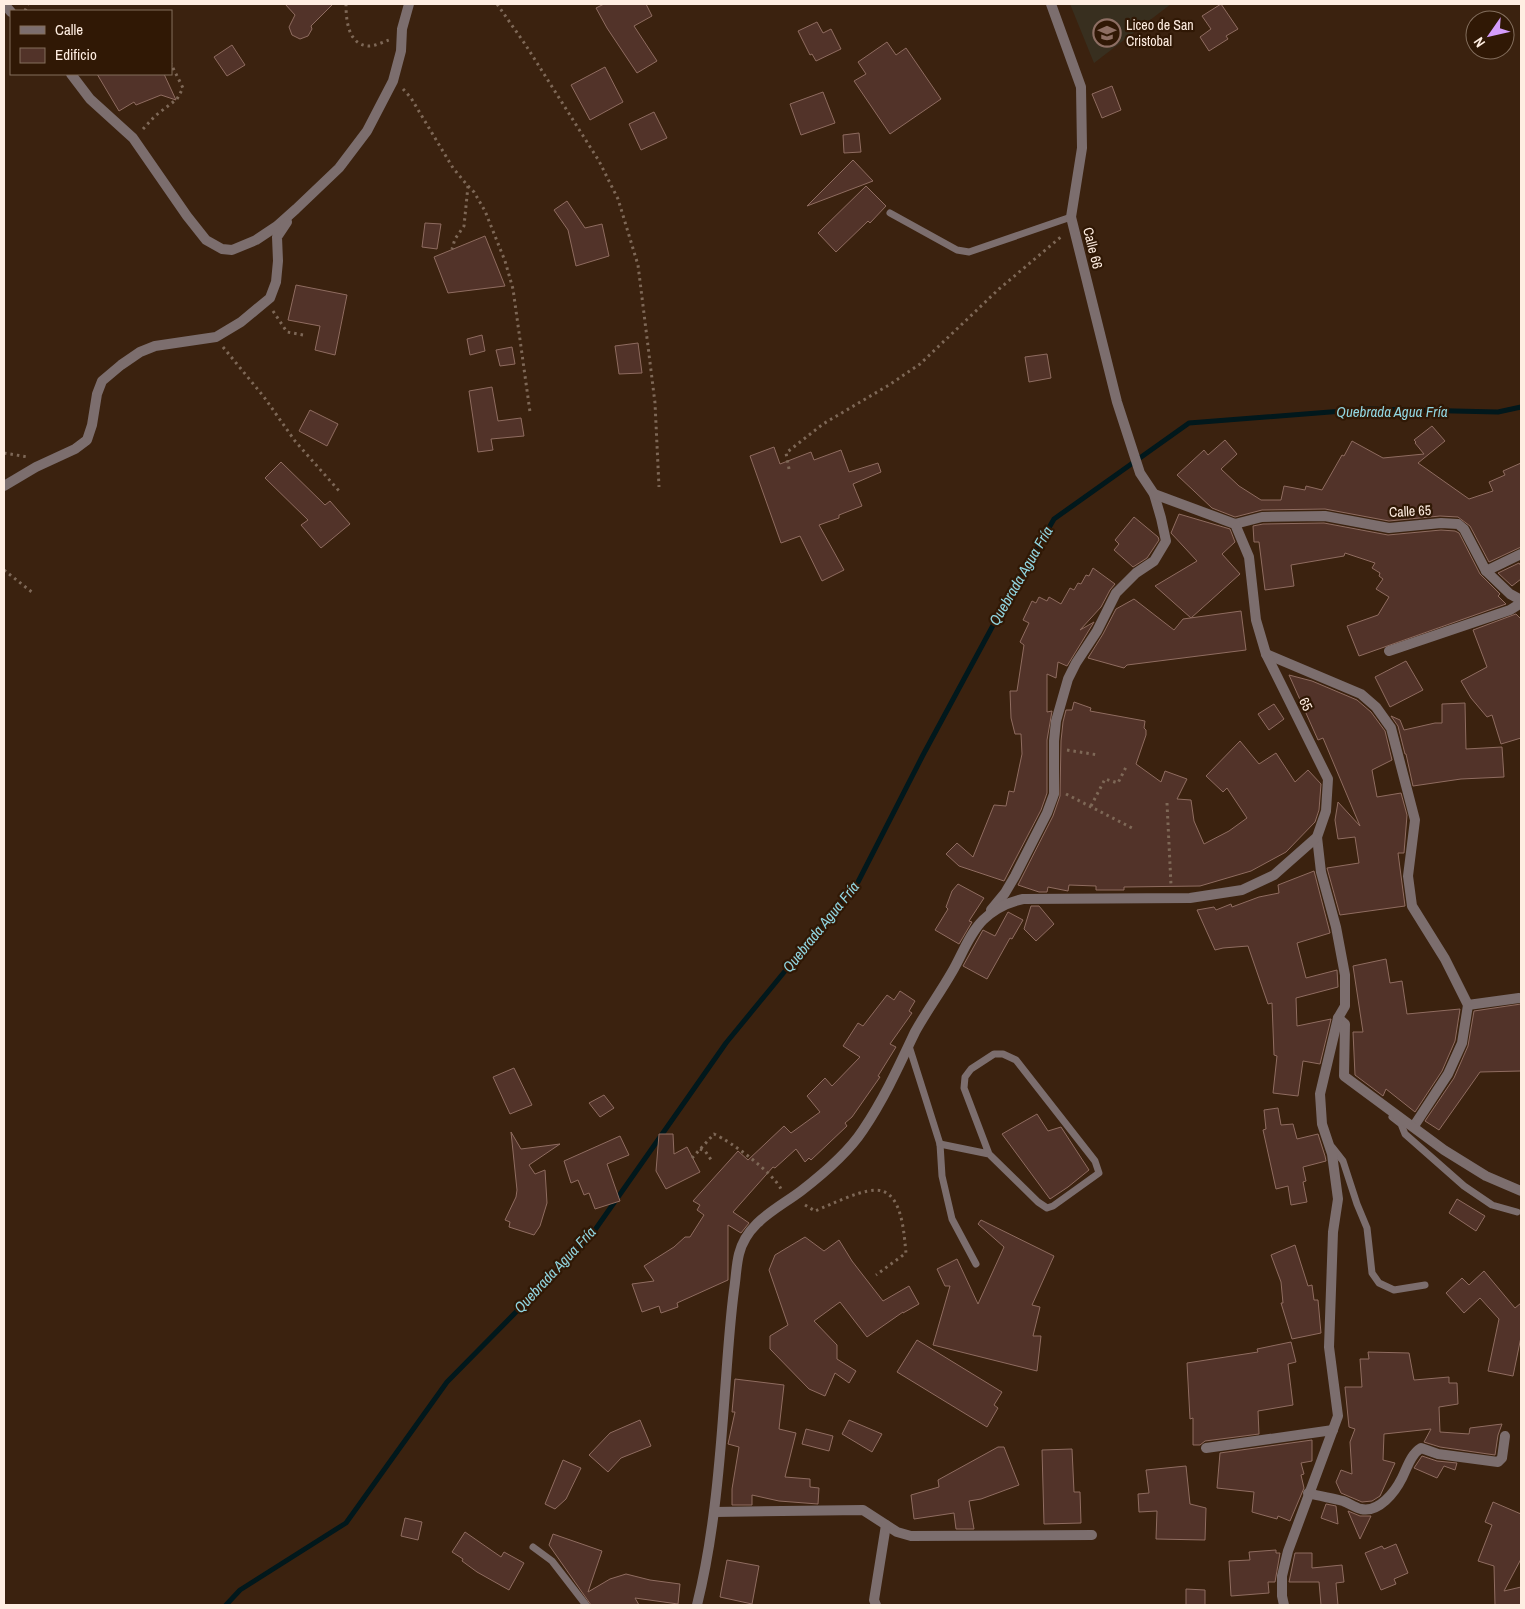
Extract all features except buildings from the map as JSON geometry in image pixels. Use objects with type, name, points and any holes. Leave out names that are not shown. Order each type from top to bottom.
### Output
[{"type":"street","points":[[72,75],[90,99],[133,138],[206,240],[222,249],[232,250],[256,240],[277,226],[339,168],[362,138],[394,78],[401,51],[403,22],[409,4]]},
{"type":"street","name":"Calle 66","points":[[697,1605],[704,1576],[718,1487],[726,1364],[740,1252],[744,1240],[751,1229],[763,1218],[790,1199],[841,1156],[862,1132],[890,1086],[916,1031],[942,989],[966,944],[1005,893],[1047,813],[1054,794],[1054,741],[1058,708],[1076,663],[1097,631],[1116,594],[1136,573],[1154,561],[1166,541],[1154,494],[1140,473],[1117,402],[1072,221],[1082,148],[1081,87],[1052,4]]},
{"type":"street","points":[[4,486],[36,467],[75,449],[87,440],[92,425],[97,394],[102,381],[116,368],[140,352],[155,346],[216,337],[241,322],[268,300],[276,282],[278,261],[277,237],[296,209]]},
{"type":"street","points":[[1154,494],[1235,524]]},
{"type":"street","name":"Calle 65","points":[[1235,524],[1262,517],[1325,516],[1389,528],[1458,524],[1464,528],[1486,571],[1510,594],[1521,601]]},
{"type":"street","name":"65","points":[[984,920],[1002,906],[1023,899],[1190,898],[1242,890],[1274,875],[1317,837],[1326,811],[1328,779],[1266,654],[1256,620],[1249,557],[1235,524]]},
{"type":"street","points":[[1486,571],[1521,554]]},
{"type":"street","points":[[1389,651],[1510,610],[1521,601]]},
{"type":"street","points":[[1266,654],[1361,694],[1376,707],[1391,728],[1415,820],[1408,876],[1412,906],[1445,959],[1468,1005],[1462,1043],[1448,1074],[1414,1126]]},
{"type":"street","points":[[1284,1605],[1282,1576],[1288,1550],[1338,1416],[1329,1347],[1329,1310],[1333,1232],[1338,1199],[1332,1154],[1322,1124],[1320,1094],[1338,1018],[1345,1006],[1345,975],[1336,927],[1321,872],[1317,837]]},
{"type":"street","points":[[1468,1005],[1519,998]]},
{"type":"street","points":[[1338,1018],[1345,1024],[1344,1076],[1444,1150],[1486,1176],[1521,1191]]},
{"type":"street","points":[[1206,1448],[1333,1430]]},
{"type":"street","points":[[1308,1493],[1342,1501],[1361,1509],[1370,1509],[1380,1505],[1389,1495],[1398,1484],[1415,1452],[1421,1448],[1438,1454],[1498,1462],[1502,1458],[1505,1436]]},
{"type":"street","points":[[714,1512],[862,1510],[897,1532],[912,1536],[1092,1535]]},
{"type":"street","points":[[876,1605],[874,1600],[886,1525]]},
{"type":"lane","points":[[890,213],[957,250],[969,252],[1072,221]]},
{"type":"lane","points":[[909,1046],[940,1144],[942,1176],[952,1219],[976,1264]]},
{"type":"lane","points":[[940,1144],[989,1154],[1038,1202],[1047,1208],[1054,1206],[1099,1173],[1095,1161],[1016,1060],[1003,1054],[994,1054],[971,1069],[966,1077],[964,1088],[989,1154]]},
{"type":"lane","points":[[1344,1076],[1401,1124],[1405,1134],[1464,1186],[1492,1205],[1517,1212]]},
{"type":"lane","points":[[1327,1141],[1343,1161],[1357,1204],[1368,1228],[1372,1273],[1379,1283],[1394,1290],[1425,1285]]},
{"type":"lane","points":[[533,1547],[552,1561],[586,1605]]},
{"type":"path","points":[[346,4],[346,21],[349,32],[357,42],[368,46],[401,37]]},
{"type":"path","points":[[497,4],[525,44],[598,161],[618,199],[638,265],[655,404],[659,487]]},
{"type":"path","points":[[133,138],[155,116],[177,99],[183,88],[172,66]]},
{"type":"path","points":[[394,78],[411,98],[453,168],[474,192],[485,211],[505,261],[513,290],[530,412]]},
{"type":"path","points":[[452,249],[454,239],[464,226],[468,186]]},
{"type":"path","points":[[789,469],[786,453],[823,424],[889,385],[920,364],[1072,221]]},
{"type":"path","points":[[268,300],[286,332],[303,335]]},
{"type":"path","points":[[216,337],[246,377],[264,397],[295,441],[340,492]]},
{"type":"path","points":[[4,570],[33,593]]},
{"type":"path","points":[[1054,750],[1098,755]]},
{"type":"path","points":[[1091,806],[1106,779],[1118,783],[1127,764]]},
{"type":"path","points":[[1054,788],[1134,829]]},
{"type":"path","points":[[1167,803],[1171,898]]},
{"type":"path","points":[[692,1158],[714,1134],[726,1139],[769,1175],[790,1199],[815,1211],[872,1190],[882,1191],[890,1196],[897,1206],[904,1228],[906,1253],[876,1275]]},
{"type":"path","points":[[700,1149],[712,1161]]},
{"type":"shaded area","name":"Liceo de San Cristobal","points":[[1070,4],[1171,4],[1094,63]]},
{"type":"waterway","name":"Quebrada Agua Fría","points":[[226,1605],[240,1590],[346,1523],[447,1382],[590,1237],[726,1043],[858,882],[923,755],[997,618],[1054,519],[1189,423],[1368,409],[1498,412],[1521,407]]},
{"type":"place","name":"Liceo de San Cristobal","points":[[1107,33]]}]
